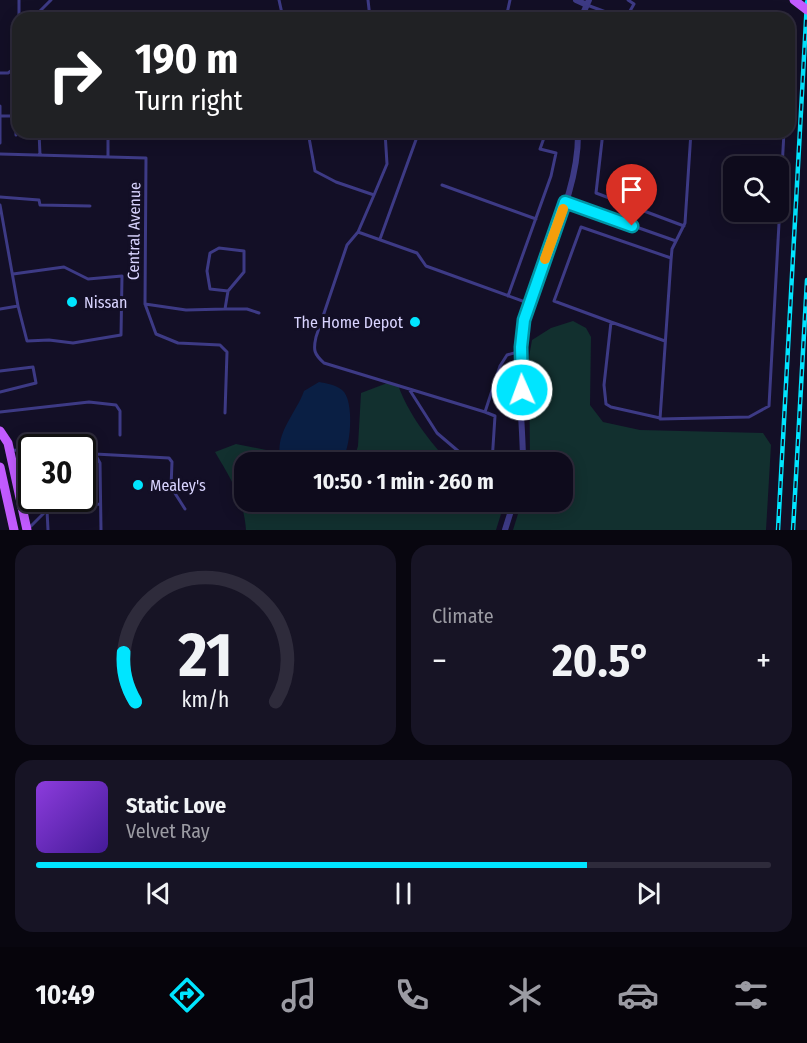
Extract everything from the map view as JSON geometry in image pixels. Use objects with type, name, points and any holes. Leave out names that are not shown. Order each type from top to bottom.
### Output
[{"type":"main road","points":[[794,0],[807,10]]},
{"type":"main road","points":[[0,431],[9,449],[18,487]]},
{"type":"main road","points":[[0,466],[14,530]]},
{"type":"main road","points":[[24,512],[28,530]]},
{"type":"street","points":[[576,0],[588,2]]},
{"type":"street","points":[[523,452],[522,331],[576,165],[578,138]]},
{"type":"street","points":[[505,530],[511,512]]},
{"type":"lane","points":[[39,12],[51,0]]},
{"type":"lane","points":[[628,0],[634,4],[628,12]]},
{"type":"lane","points":[[588,2],[610,12]]},
{"type":"lane","points":[[0,106],[0,143]]},
{"type":"lane","points":[[39,138],[40,155]]},
{"type":"lane","points":[[0,154],[108,157],[108,138]]},
{"type":"lane","points":[[309,138],[315,171],[336,182],[374,195]]},
{"type":"lane","points":[[386,138],[387,164],[358,232],[347,244],[313,349],[316,356],[324,363],[408,387],[495,416],[493,452]]},
{"type":"lane","points":[[380,240],[417,138]]},
{"type":"lane","points":[[508,296],[551,176],[556,153],[540,149],[544,138]]},
{"type":"lane","points":[[602,138],[596,194],[684,226]]},
{"type":"lane","points":[[660,418],[671,258],[684,226],[691,138]]},
{"type":"lane","points":[[611,322],[604,400],[611,407],[660,418],[749,417],[769,405],[784,138]]},
{"type":"lane","name":"Central Avenue","points":[[108,157],[146,158],[145,304]]},
{"type":"lane","points":[[442,185],[536,219]]},
{"type":"lane","points":[[0,197],[39,200],[40,205],[90,206]]},
{"type":"lane","points":[[565,202],[676,241]]},
{"type":"lane","points":[[0,205],[18,306],[27,341],[49,340],[72,343],[121,334],[122,276],[88,279],[70,273],[64,267],[13,274]]},
{"type":"lane","points":[[665,341],[554,301],[581,227],[671,258]]},
{"type":"lane","points":[[358,232],[417,253],[426,266],[529,304]]},
{"type":"lane","points":[[225,309],[228,291],[244,272],[244,251],[232,247],[219,248],[210,253],[207,271],[210,290],[228,291]]},
{"type":"lane","points":[[225,413],[227,352],[220,345],[177,343],[156,334],[148,318],[145,304],[186,310],[246,309],[259,314]]},
{"type":"lane","points":[[0,309],[18,306]]},
{"type":"lane","points":[[485,412],[500,366],[507,355],[521,351]]},
{"type":"lane","points":[[0,371],[33,367],[36,383],[0,392]]},
{"type":"lane","points":[[408,387],[437,434],[459,452]]},
{"type":"lane","points":[[0,412],[6,413],[55,404],[89,402],[116,405],[120,411],[120,435]]},
{"type":"lane","points":[[9,449],[18,450]]},
{"type":"lane","points":[[96,454],[170,458],[172,462],[171,487],[185,508]]},
{"type":"lane","points":[[96,456],[100,463],[101,530]]},
{"type":"lane","points":[[96,504],[100,504]]},
{"type":"lane","points":[[28,530],[45,512]]},
{"type":"lane","points":[[47,512],[48,530]]},
{"type":"green space","points":[[573,321],[586,328],[591,337],[590,405],[603,422],[640,430],[763,433],[771,445],[766,530],[513,530],[519,512],[573,512],[573,452],[530,452],[529,357],[532,340],[551,328]]},
{"type":"green space","points":[[390,382],[398,385],[407,406],[440,452],[356,452],[361,393]]},
{"type":"green space","points":[[236,444],[271,452],[234,452],[234,487],[215,452]]},
{"type":"green space","points":[[243,512],[502,512],[496,530],[246,530]]},
{"type":"water","points":[[319,382],[337,387],[346,395],[350,425],[345,452],[280,452],[282,435],[304,391]]},
{"type":"railway","points":[[778,530],[807,2]]},
{"type":"railway","points":[[793,530],[807,280]]},
{"type":"slow traffic","points":[[545,259],[563,209]]},
{"type":"place","name":"Nissan","points":[[72,302]]},
{"type":"place","name":"The Home Depot","points":[[415,322]]},
{"type":"place","name":"Mealey's","points":[[138,485]]},
{"type":"route","points":[[522,390],[521,347],[524,320],[565,202],[632,226]]}]
